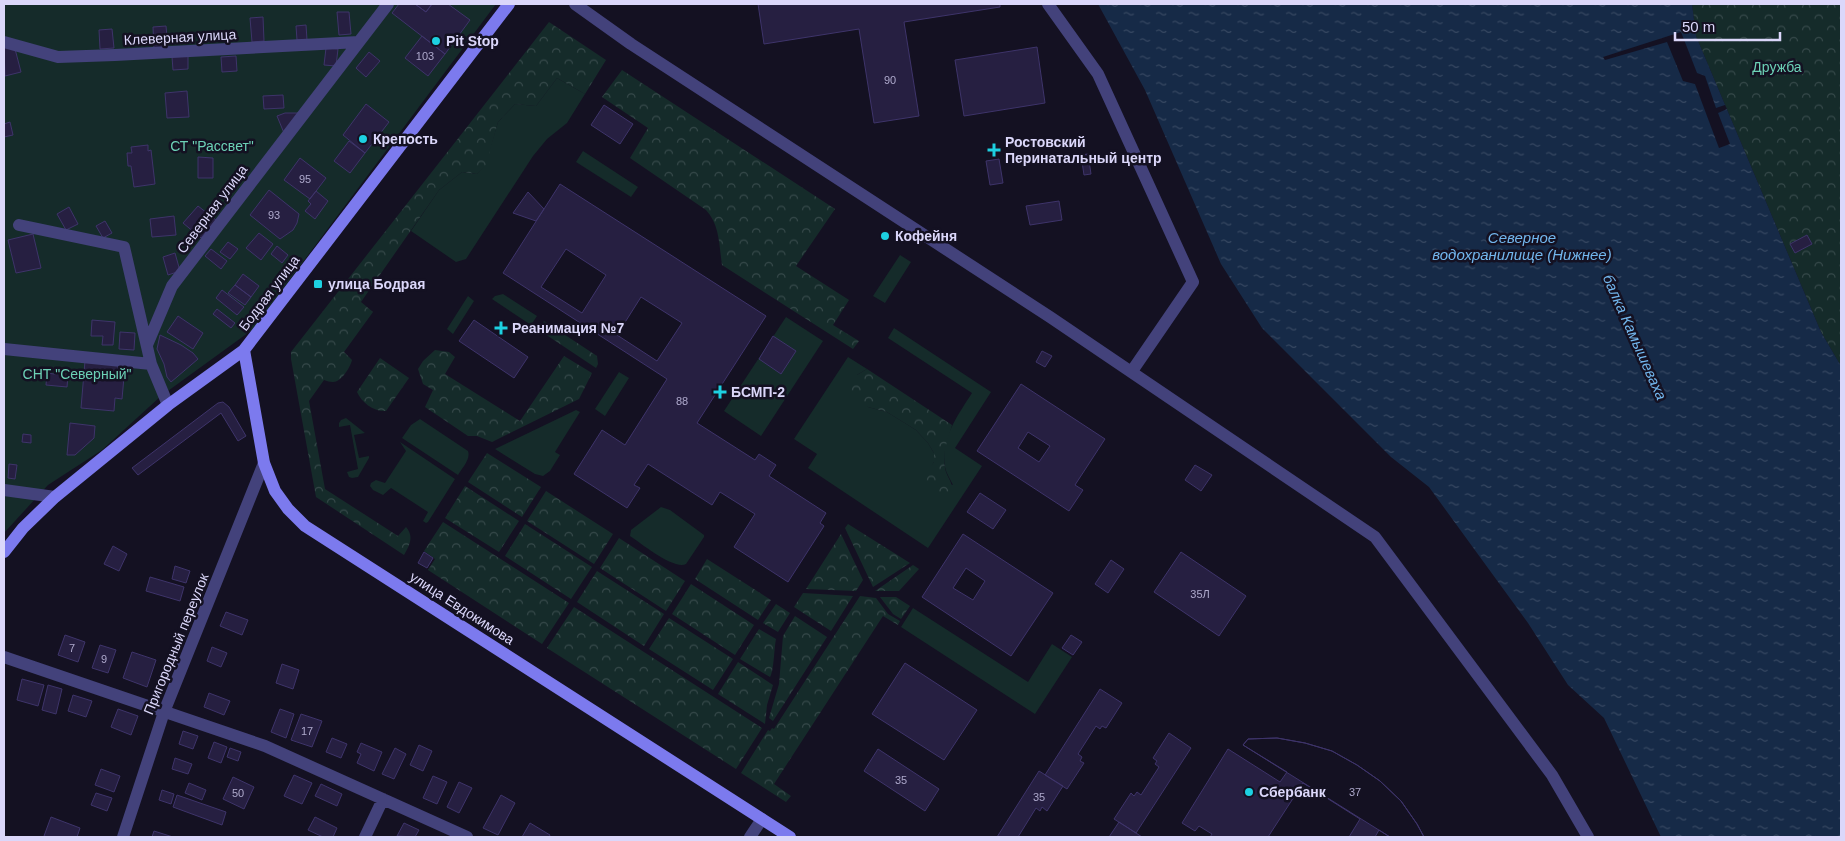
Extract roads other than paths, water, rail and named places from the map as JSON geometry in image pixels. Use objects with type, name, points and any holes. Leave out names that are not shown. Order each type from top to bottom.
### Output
[{"type":"main road","name":"Бодрая улица","points":[[4,552],[23,528],[55,497],[168,405],[244,350],[509,4]]},
{"type":"main road","name":"улица Евдокимова","points":[[244,350],[264,464],[275,491],[288,509],[306,526],[790,837]]},
{"type":"street","name":"Северная улица","points":[[147,345],[172,286],[388,4]]},
{"type":"street","points":[[575,4],[639,49],[1132,371],[1375,537],[1552,775],[1588,837]]},
{"type":"street","points":[[1048,4],[1098,74],[1194,282],[1132,371]]},
{"type":"street","name":"Клеверная улица","points":[[4,42],[58,57],[359,42]]},
{"type":"street","points":[[19,225],[124,247],[152,364],[168,405]]},
{"type":"street","points":[[4,349],[152,364]]},
{"type":"street","name":"Пригородный переулок","points":[[123,837],[164,712],[264,464]]},
{"type":"street","points":[[4,490],[55,497]]},
{"type":"street","points":[[4,657],[265,746],[467,837]]},
{"type":"street","points":[[365,837],[383,799]]},
{"type":"street","points":[[750,837],[762,819]]},
{"type":"water","name":"Северное водохранилище (Нижнее)","points":[[1098,4],[1692,4],[1696,36],[1821,332],[1841,366],[1841,837],[1661,837],[1604,718],[1568,685],[1528,623],[1429,487],[1391,457],[1262,328],[1221,264],[1145,90]]},
{"type":"place","name":"Pit Stop","points":[[436,41]]},
{"type":"place","name":"Крепость","points":[[363,139]]},
{"type":"place","name":"Ростовский Перинатальный центр","points":[[994,150]]},
{"type":"place","name":"Кофейня","points":[[885,236]]},
{"type":"place","name":"улица Бодрая","points":[[318,284]]},
{"type":"place","name":"Реанимация №7","points":[[501,328]]},
{"type":"place","name":"БСМП-2","points":[[720,392]]},
{"type":"place","name":"Сбербанк","points":[[1249,792]]},
{"type":"park label","name":"Дружба","points":[[1777,67]]},
{"type":"park label","name":"СТ \"Рассвет\"","points":[[212,146]]},
{"type":"park label","name":"СНТ \"Северный\"","points":[[77,374]]},
{"type":"water label","name":"балка Камышеваха","points":[[1635,337]]}]
